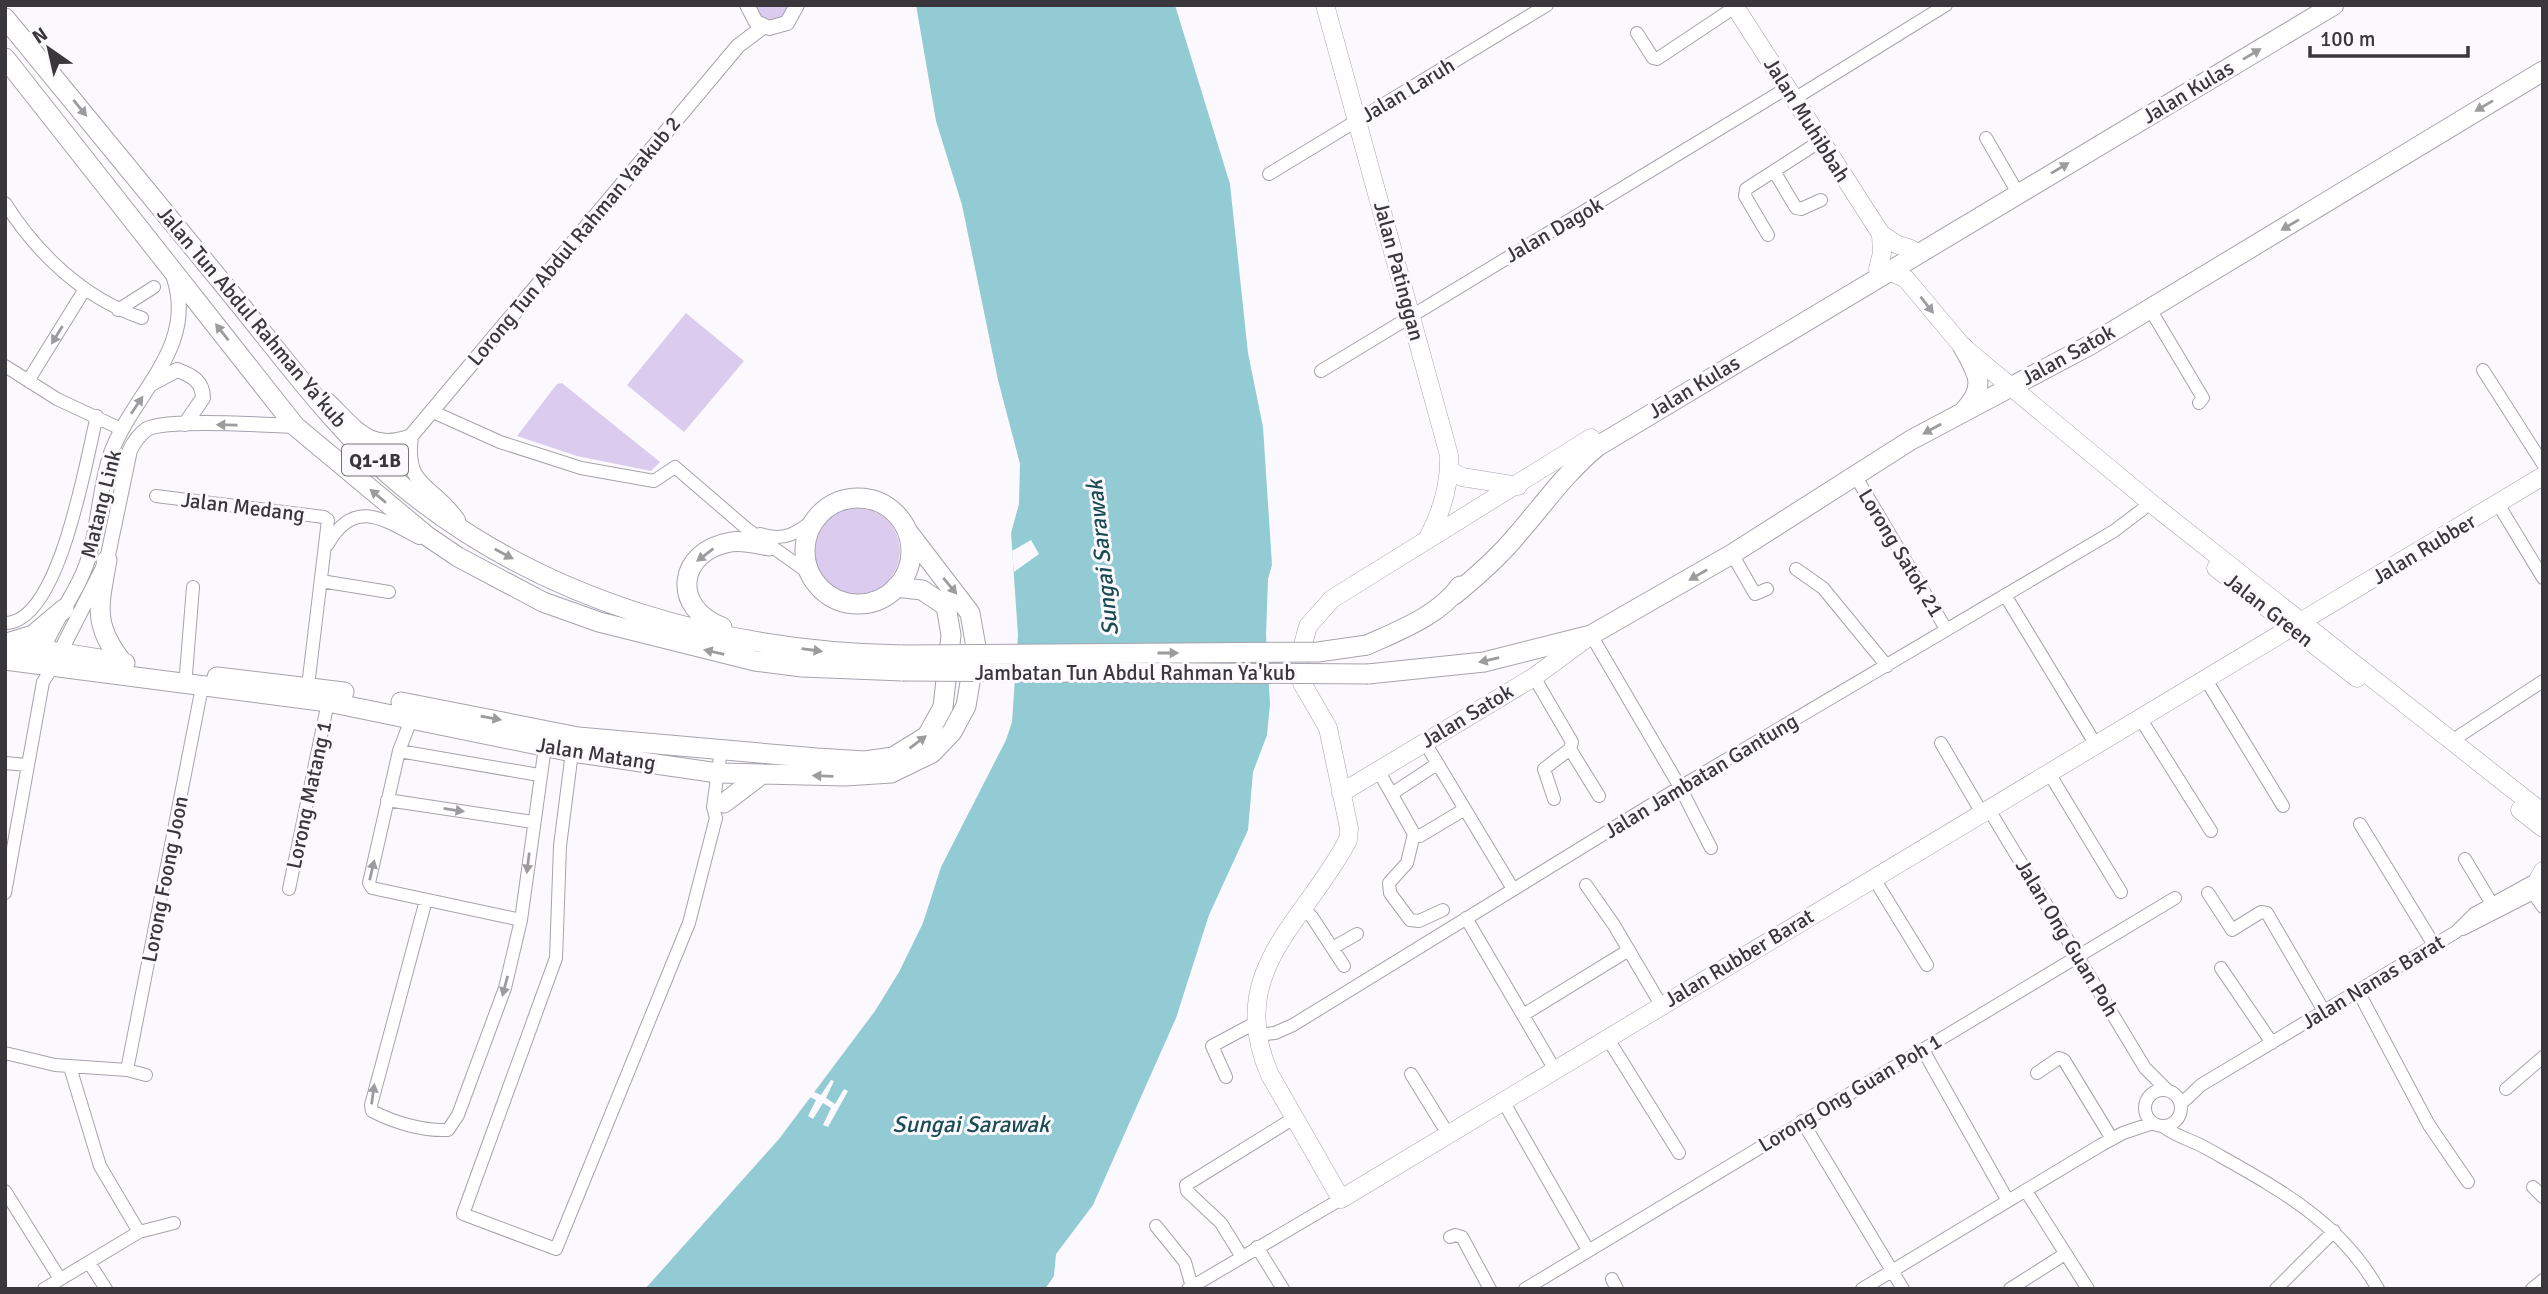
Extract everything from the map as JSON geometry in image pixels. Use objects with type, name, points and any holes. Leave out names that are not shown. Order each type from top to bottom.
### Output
[{"type":"main road","name":"Jalan Patinggan","points":[[1325,5],[1438,409],[1450,470],[1438,519],[1429,536]]},
{"type":"main road","name":"Jalan Kulas","points":[[1256,1029],[1262,975],[1274,950],[1348,840],[1349,828],[1328,728],[1302,683],[1298,663],[1302,641],[1318,611],[1332,599],[1429,536],[1518,486],[1682,381],[1969,222],[2334,5]]},
{"type":"main road","name":"Jalan Muhibbah","points":[[1734,6],[1819,142],[1881,234],[1911,249]]},
{"type":"main road","name":"Jalan Tun Abdul Rahman Ya'kub","points":[[5,18],[307,387],[337,422],[402,485],[465,530],[531,568],[596,599],[656,620],[762,642],[903,663]]},
{"type":"main road","name":"Jalan Tun Abdul Rahman Ya'kub","points":[[5,58],[295,426],[428,536],[458,557],[543,602],[598,622],[755,661],[802,667],[903,663]]},
{"type":"main road","name":"Jalan Satok","points":[[1341,793],[1534,677],[1591,635],[1732,554],[1911,440],[2090,345],[2543,71]]},
{"type":"main road","name":"Jalan Kulas","points":[[1367,645],[1402,629],[1454,595],[1517,536],[1555,488],[1598,446],[1876,274],[1911,249],[1948,229],[1969,222]]},
{"type":"main road","points":[[1881,234],[1882,253],[1876,274],[1892,272],[1906,279],[1963,347],[1977,370],[1979,385],[1975,398],[1962,412]]},
{"type":"main road","points":[[1963,347],[2011,386]]},
{"type":"main road","name":"Jalan Green","points":[[2011,386],[2376,692],[2541,825]]},
{"type":"main road","name":"Jalan Green","points":[[1993,397],[2007,401],[2028,413],[2143,509],[2453,740],[2541,825]]},
{"type":"main road","name":"Jalan Kulas","points":[[1454,595],[1470,571],[1539,492],[1591,438]]},
{"type":"main road","points":[[1450,470],[1462,477],[1518,486]]},
{"type":"main road","name":"Jalan Rubber","points":[[2298,625],[2543,476]]},
{"type":"main road","points":[[721,791],[762,774],[845,776],[891,773],[932,753],[952,732],[966,706],[970,690],[976,647],[970,613],[930,565],[908,532],[889,508],[863,498],[834,504],[816,518],[804,543],[809,573],[830,596],[848,603],[879,600],[896,587],[909,561],[908,532]]},
{"type":"main road","points":[[762,642],[698,615],[685,592],[687,575],[703,554],[731,542],[769,547]]},
{"type":"main road","points":[[107,560],[98,616],[102,633],[123,663]]},
{"type":"main road","name":"Jalan Matang","points":[[5,660],[123,663],[186,674],[309,686],[509,721],[578,737],[865,761],[893,757],[927,736],[937,721],[946,692],[951,635],[946,606],[922,590],[896,587]]},
{"type":"main road","points":[[5,643],[33,635],[64,609]]},
{"type":"main road","name":"Jalan Rubber Barat","points":[[1341,1199],[1873,877],[2298,625]]},
{"type":"main road","name":"Jalan Satok","points":[[1368,674],[1484,662],[1591,635]]},
{"type":"main road","name":"Jalan Matang","points":[[5,643],[48,662],[202,687],[328,702],[412,717],[572,752],[693,769],[721,791]]},
{"type":"main road","name":"Jambatan Tun Abdul Rahman Ya'kub","points":[[903,663],[1318,652],[1367,645]]},
{"type":"main road","name":"Jambatan Tun Abdul Rahman Ya'kub","points":[[903,663],[1368,674]]},
{"type":"main road","points":[[721,791],[762,774]]},
{"type":"main road","points":[[1256,1029],[1262,1057],[1341,1199]]},
{"type":"street","points":[[738,46],[763,27],[774,28],[787,23],[797,5]]},
{"type":"street","name":"Jalan Laruh","points":[[1269,174],[1547,5]]},
{"type":"street","name":"Jalan Dagok","points":[[1321,371],[1619,192],[1946,5]]},
{"type":"street","points":[[1637,33],[1653,58],[1657,59],[1734,6]]},
{"type":"street","points":[[748,9],[763,27]]},
{"type":"street","points":[[738,46],[748,9]]},
{"type":"street","name":"Lorong Tun Abdul Rahman Yaakub 2","points":[[411,436],[738,46]]},
{"type":"street","points":[[1986,138],[2018,193]]},
{"type":"street","points":[[1768,235],[1745,196],[1746,189],[1819,142]]},
{"type":"street","points":[[1774,171],[1796,208],[1801,209],[1821,200]]},
{"type":"street","points":[[5,203],[44,253],[85,289],[118,310],[142,318]]},
{"type":"street","name":"Matang Link","points":[[48,662],[64,609],[79,583],[90,553],[104,477],[121,429],[170,352],[178,322],[180,295],[171,267]]},
{"type":"street","points":[[118,310],[154,287]]},
{"type":"street","points":[[28,381],[85,289]]},
{"type":"street","points":[[2150,309],[2203,398],[2199,403]]},
{"type":"street","points":[[5,366],[57,399],[121,429]]},
{"type":"street","points":[[152,384],[177,370],[191,375],[198,382],[203,398],[185,424]]},
{"type":"street","points":[[2483,370],[2543,464]]},
{"type":"street","points":[[307,387],[328,400],[363,434],[376,442],[394,442],[411,436],[408,460],[412,473],[454,514],[465,530]]},
{"type":"street","points":[[432,411],[500,442],[581,468],[654,481],[675,467],[769,547],[809,573]]},
{"type":"street","points":[[5,623],[19,620],[38,604],[58,567],[97,416]]},
{"type":"street","name":"Matang Link","points":[[48,662],[107,560],[130,450],[149,428],[185,424],[295,426]]},
{"type":"street","name":"Lorong Satok 21","points":[[1856,477],[1946,629]]},
{"type":"street","name":"Jalan Medang","points":[[156,496],[324,517],[330,523],[309,686]]},
{"type":"street","points":[[2498,504],[2543,578]]},
{"type":"street","name":"Jalan Jambatan Gantung","points":[[1226,1076],[1212,1046],[1256,1029],[1275,1033],[1293,1025],[1680,787],[2114,531],[2143,509]]},
{"type":"street","points":[[325,551],[334,534],[345,524],[364,515],[380,517],[419,538],[428,536]]},
{"type":"street","points":[[747,529],[773,538],[786,537],[796,534],[816,518]]},
{"type":"street","points":[[1732,554],[1755,594],[1767,589]]},
{"type":"street","points":[[1796,569],[1823,588],[1887,666]]},
{"type":"street","points":[[321,581],[389,592]]},
{"type":"street","points":[[186,674],[193,587]]},
{"type":"street","points":[[2005,595],[2096,745]]},
{"type":"street","points":[[1591,635],[1680,787],[1711,848]]},
{"type":"street","points":[[5,893],[48,662]]},
{"type":"street","points":[[1534,677],[1572,742],[1570,749],[1544,769],[1554,799]]},
{"type":"street","points":[[2205,678],[2283,806]]},
{"type":"street","points":[[2453,740],[2543,681]]},
{"type":"street","name":"Lorong Foong Joon","points":[[127,1070],[202,687]]},
{"type":"street","name":"Lorong Matang 1","points":[[289,889],[328,702]]},
{"type":"street","points":[[412,717],[399,751],[369,883],[373,888],[521,920]]},
{"type":"street","points":[[2140,718],[2211,831]]},
{"type":"street","points":[[1424,741],[1513,890]]},
{"type":"street","name":"Jalan Ong Guan Poh","points":[[1941,743],[2078,957],[2145,1068],[2169,1091]]},
{"type":"street","points":[[426,900],[371,1105],[372,1111],[384,1118],[432,1130],[448,1130],[458,1115],[505,988],[521,920],[545,747]]},
{"type":"street","points":[[1570,749],[1599,796]]},
{"type":"street","points":[[399,751],[539,775]]},
{"type":"street","points":[[572,752],[560,845],[556,958],[463,1214],[556,1249],[690,923],[721,791],[726,751]]},
{"type":"street","points":[[5,763],[27,765]]},
{"type":"street","points":[[1393,793],[1437,764]]},
{"type":"street","points":[[1378,770],[1414,834],[1407,863],[1389,883],[1390,893],[1410,920],[1419,921],[1443,910]]},
{"type":"street","points":[[2049,773],[2120,892]]},
{"type":"street","points":[[387,800],[533,822]]},
{"type":"street","points":[[1414,834],[1420,836],[1465,809]]},
{"type":"street","points":[[2360,824],[2434,945]]},
{"type":"street","points":[[2465,859],[2492,904]]},
{"type":"street","points":[[1873,877],[1927,965]]},
{"type":"street","points":[[2456,932],[2540,881],[2543,907]]},
{"type":"street","name":"Jalan Nanas Barat","points":[[2181,1104],[2201,1085],[2456,932],[2474,914],[2540,881]]},
{"type":"street","points":[[1586,885],[1661,1005]]},
{"type":"street","points":[[2208,893],[2232,930],[2261,912],[2267,913],[2324,1011]]},
{"type":"street","name":"Lorong Ong Guan Poh 1","points":[[1525,1289],[2175,898]]},
{"type":"street","points":[[1303,908],[1334,947],[1344,966]]},
{"type":"street","points":[[1466,918],[1555,1070]]},
{"type":"street","points":[[1334,947],[1357,934]]},
{"type":"street","points":[[1523,1015],[1629,950]]},
{"type":"street","points":[[2221,968],[2272,1042]]},
{"type":"street","points":[[2358,991],[2429,1125],[2468,1182]]},
{"type":"street","points":[[1608,1039],[1679,1153]]},
{"type":"street","points":[[1923,1050],[2008,1201]]},
{"type":"street","points":[[5,1053],[70,1067],[127,1070],[146,1075]]},
{"type":"street","points":[[2506,1089],[2543,1057]]},
{"type":"street","points":[[2037,1073],[2059,1058],[2064,1060],[2118,1136]]},
{"type":"street","points":[[70,1067],[100,1166],[139,1232]]},
{"type":"street","name":"Jalan Ong Guan Poh","points":[[2145,1068],[2146,1104]]},
{"type":"street","points":[[1411,1074],[1448,1134]]},
{"type":"street","name":"Jalan Nanas Barat","points":[[2169,1091],[2201,1085]]},
{"type":"street","points":[[2118,1136],[2156,1092],[2169,1091],[2181,1104],[2179,1119],[2188,1138]]},
{"type":"street","points":[[1503,1101],[1588,1250]]},
{"type":"street","points":[[2146,1104],[2158,1125],[2177,1136],[2188,1138],[2290,1195],[2334,1231],[2378,1289]]},
{"type":"street","points":[[1242,1257],[1221,1223],[1187,1191],[1186,1185],[1294,1118]]},
{"type":"street","points":[[1862,1289],[2118,1136],[2179,1119]]},
{"type":"street","points":[[1802,1121],[1903,1289]]},
{"type":"street","points":[[5,1191],[60,1279]]},
{"type":"street","points":[[2026,1191],[2088,1289]]},
{"type":"street","name":"Jalan Rubber Barat","points":[[1190,1288],[1341,1199]]},
{"type":"street","points":[[44,1289],[90,1264],[139,1232],[174,1223]]},
{"type":"street","points":[[1156,1226],[1185,1262],[1190,1288]]},
{"type":"street","points":[[2276,1289],[2334,1231]]},
{"type":"street","points":[[1450,1237],[1462,1237],[1490,1289]]},
{"type":"street","points":[[1256,1247],[1283,1289]]},
{"type":"street","points":[[2010,1289],[2065,1254]]},
{"type":"street","points":[[90,1264],[106,1289]]},
{"type":"street","points":[[2532,1289],[2543,1280]]},
{"type":"shaded area","points":[[751,5],[793,5],[791,14],[765,24]]},
{"type":"shaded area","points":[[686,313],[744,361],[684,432],[627,385]]},
{"type":"shaded area","points":[[563,383],[660,462],[651,471],[577,456],[517,436],[557,384]]},
{"type":"shaded area","points":[[857,508],[881,515],[893,527],[900,551],[893,575],[881,587],[857,594],[833,587],[821,575],[814,551],[821,527],[833,515]]},
{"type":"water","name":"Sungai Sarawak","points":[[916,5],[1175,5],[1230,184],[1248,353],[1263,427],[1272,565],[1268,579],[1266,635],[1270,704],[1267,735],[1253,772],[1248,830],[1209,915],[1176,1018],[1093,1205],[1056,1254],[1054,1276],[1045,1289],[645,1289],[779,1139],[875,1011],[899,972],[923,923],[941,867],[1006,740],[1012,722],[1018,635],[1011,533],[1019,504],[1020,464],[998,380],[962,205],[936,121]]},
{"type":"pier","points":[[1031,540],[1039,554],[1014,572],[1012,551]]},
{"type":"pier","points":[[831,1080],[834,1081],[826,1098],[835,1104],[844,1089],[848,1091],[828,1127],[823,1125],[831,1108],[823,1103],[813,1119],[808,1116],[816,1100],[810,1097],[814,1092],[821,1095]]}]
